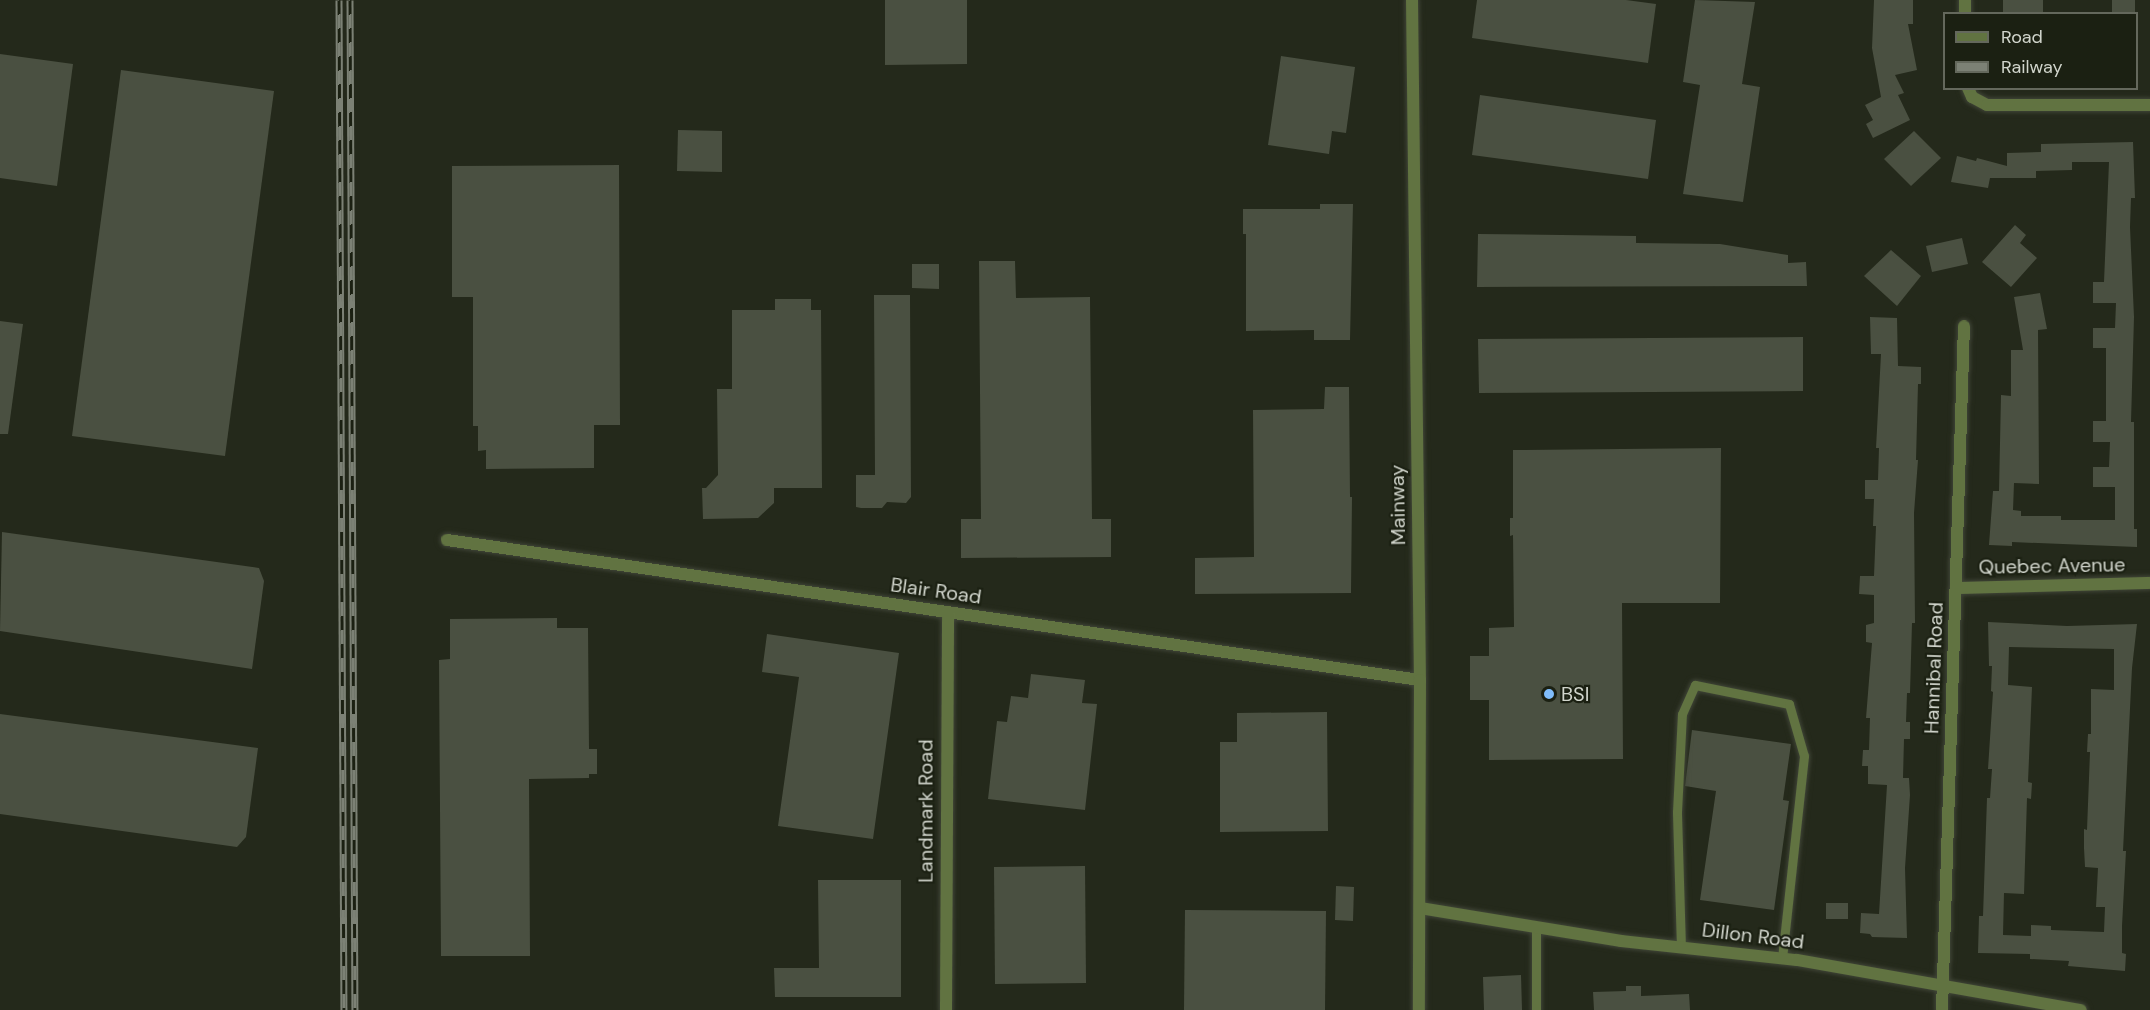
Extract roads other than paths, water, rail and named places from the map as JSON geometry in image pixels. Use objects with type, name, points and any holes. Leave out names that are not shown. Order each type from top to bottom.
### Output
[{"type":"street","name":"Mainway","points":[[1413,0],[1420,680],[1419,1010]]},
{"type":"street","points":[[1969,90],[1972,97],[1988,105],[2150,105]]},
{"type":"street","name":"Hannibal Road","points":[[1942,1010],[1964,326]]},
{"type":"street","name":"Blair Road","points":[[447,540],[1420,680]]},
{"type":"street","name":"Quebec Avenue","points":[[1956,588],[2150,583]]},
{"type":"street","name":"Landmark Road","points":[[946,1010],[948,612]]},
{"type":"street","name":"Dillon Road","points":[[1420,908],[1536,928],[1682,948],[1782,958],[2081,1010]]},
{"type":"lane","points":[[1682,948],[1678,779],[1682,714],[1695,685],[1790,704],[1804,756],[1782,958]]},
{"type":"lane","points":[[1536,928],[1536,1010]]},
{"type":"railway","points":[[339,0],[344,1010]]},
{"type":"railway","points":[[350,0],[355,1010]]},
{"type":"place","name":"BSI","points":[[1549,694]]}]
